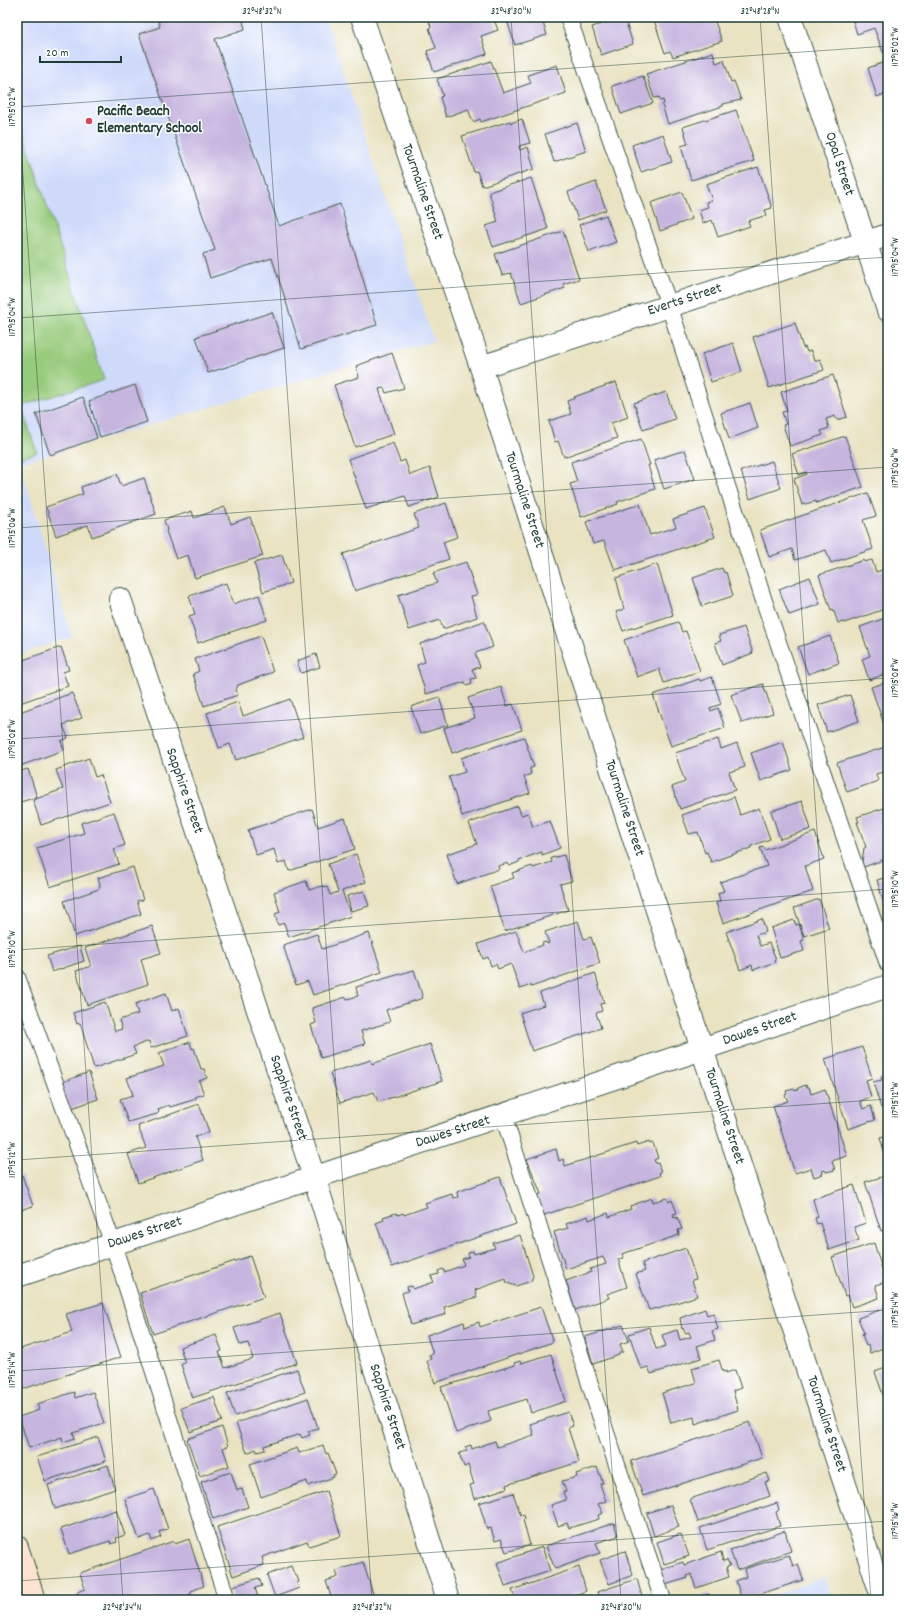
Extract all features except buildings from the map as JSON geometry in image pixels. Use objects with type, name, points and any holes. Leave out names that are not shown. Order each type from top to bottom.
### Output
[{"type":"main road","points":[[17,1548],[34,1600]]},
{"type":"street","name":"Tourmaline Street","points":[[362,17],[482,368],[702,1049],[883,1600]]},
{"type":"street","name":"Opal Street","points":[[790,17],[888,310]]},
{"type":"street","name":"Everts Street","points":[[482,368],[669,305],[888,234]]},
{"type":"street","name":"Sapphire Street","points":[[120,599],[314,1177],[448,1600]]},
{"type":"street","name":"Dawes Street","points":[[17,1276],[888,986]]},
{"type":"lane","points":[[568,17],[669,305],[764,601],[888,964]]},
{"type":"lane","points":[[17,977],[113,1244],[227,1600]]},
{"type":"lane","points":[[503,1115],[600,1415],[663,1600]]},
{"type":"shaded area","points":[[17,17],[325,17],[434,341],[20,463],[72,637],[17,655]]},
{"type":"shaded area","points":[[824,1577],[832,1600],[761,1600]]},
{"type":"green space","points":[[22,129],[104,380],[21,406],[37,452],[17,459],[17,131]]},
{"type":"place","name":"Pacific Beach Elementary School","points":[[89,121]]}]
